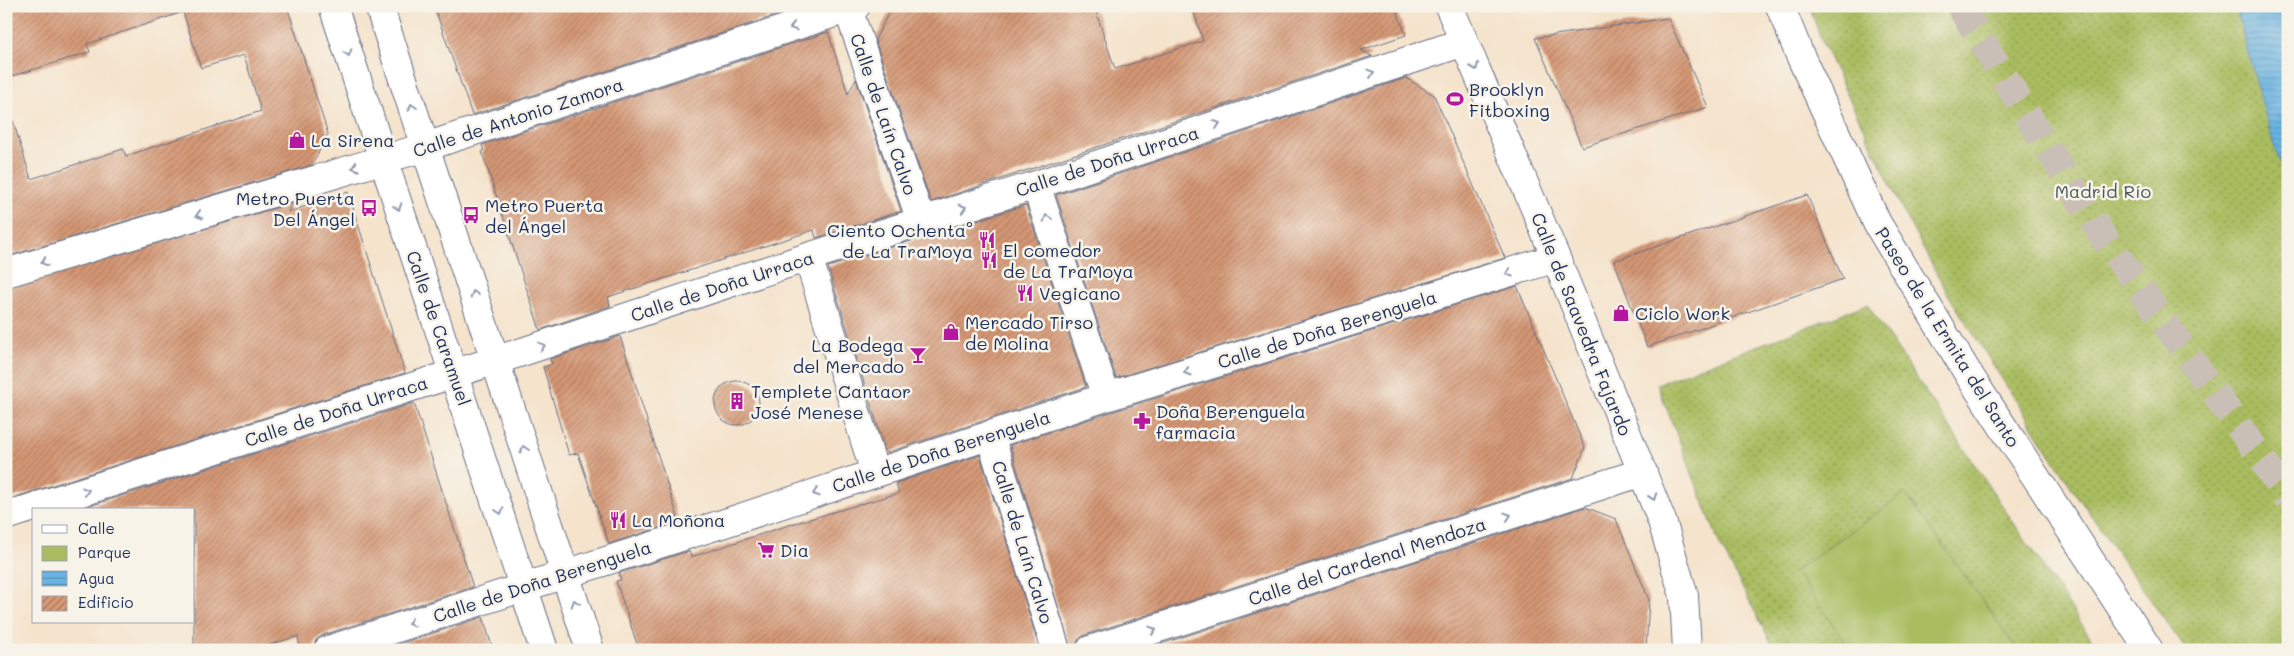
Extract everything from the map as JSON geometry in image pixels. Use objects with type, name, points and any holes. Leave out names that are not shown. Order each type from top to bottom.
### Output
[{"type":"street","name":"Calle de Caramuel","points":[[334,6],[382,160],[544,650]]},
{"type":"street","points":[[379,6],[590,650]]},
{"type":"street","name":"Calle de Saavedra Fajardo","points":[[1449,6],[1556,258],[1662,522],[1684,596],[1687,650]]},
{"type":"street","name":"Paseo de la Ermita del Santo","points":[[1780,6],[1799,53],[1877,223],[1969,376],[2149,650]]},
{"type":"street","name":"Calle de Antonio Zamora","points":[[6,274],[425,147],[850,7]]},
{"type":"street","name":"Calle de Laín Calvo","points":[[850,7],[921,221]]},
{"type":"street","name":"Calle de Doña Urraca","points":[[6,516],[454,374],[808,257],[1036,185],[1464,42]]},
{"type":"street","points":[[1036,185],[1106,397]]},
{"type":"street","points":[[808,257],[875,473]]},
{"type":"street","name":"Calle de Doña Berenguela","points":[[328,650],[1106,397],[1556,258]]},
{"type":"street","name":"Calle de Laín Calvo","points":[[990,435],[1056,650]]},
{"type":"street","name":"Calle del Cardenal Mendoza","points":[[1090,650],[1643,472]]},
{"type":"green space","name":"Madrid Río","points":[[1809,6],[2288,6],[2288,650],[2186,650],[2073,490],[1949,296],[1905,215],[1822,42]]},
{"type":"green space","points":[[1867,304],[2099,650],[1775,650],[1720,545],[1657,384]]},
{"type":"green space","points":[[1905,493],[2018,650],[1851,650],[1795,571]]},
{"type":"water","points":[[2235,6],[2288,6],[2288,187],[2273,142]]},
{"type":"building","points":[[19,6],[287,6],[328,134],[312,165],[6,257],[6,122],[13,121],[31,179],[123,149],[126,156],[261,111],[244,55],[201,68],[183,12],[87,44],[90,52],[6,78],[6,11]]},
{"type":"building","points":[[434,6],[805,6],[472,115]]},
{"type":"building","points":[[892,6],[1094,6],[1115,69],[1203,41],[1192,6],[1395,6],[1406,35],[1361,50],[1372,56],[931,202],[875,40]]},
{"type":"building","points":[[1668,18],[1708,107],[1582,147],[1535,38]]},
{"type":"building","points":[[828,32],[848,94],[856,79],[901,211],[816,238],[814,230],[608,297],[610,306],[540,330],[482,152],[484,151],[482,145]]},
{"type":"building","points":[[1406,78],[1434,95],[1505,258],[1116,378],[1056,195]]},
{"type":"building","points":[[348,192],[405,373],[6,500],[6,288],[292,203],[288,212]]},
{"type":"building","points":[[1807,195],[1843,279],[1647,347],[1614,261]]},
{"type":"building","name":"Mercado Tirso de Molina","points":[[1026,205],[1086,387],[886,453],[828,267]]},
{"type":"building","points":[[1517,286],[1585,448],[1573,478],[1085,635],[1078,640],[1075,650],[1071,650],[1010,445]]},
{"type":"building","points":[[620,336],[679,521],[609,544],[578,453],[569,455],[543,367],[552,364],[550,359]]},
{"type":"building","name":"Templete Cantaor José Menese","points":[[733,381],[741,381],[753,387],[759,403],[753,419],[741,425],[733,425],[721,419],[715,407],[715,399],[721,387]]},
{"type":"building","points":[[414,403],[473,587],[323,635],[316,640],[313,650],[300,650],[298,636],[253,650],[194,650],[195,508],[83,508]]},
{"type":"building","points":[[980,455],[1040,650],[639,650],[616,581],[621,580],[619,573],[689,551],[691,557],[792,524],[899,493],[896,483]]},
{"type":"building","points":[[1585,507],[1616,519],[1649,600],[1646,650],[1142,650]]},
{"type":"building","points":[[483,617],[493,650],[380,650]]},
{"type":"tunnel","points":[[1960,6],[2102,235],[2267,466],[2288,500]]},
{"type":"place","name":"Brooklyn Fitboxing","points":[[1455,99]]},
{"type":"place","name":"La Sirena","points":[[297,140]]},
{"type":"place","name":"Metro Puerta Del Ángel","points":[[369,208]]},
{"type":"place","name":"Metro Puerta del Ángel","points":[[471,215]]},
{"type":"place","name":"Ciento Ochenta° de La TraMoya","points":[[987,240]]},
{"type":"place","name":"El comedor de La TraMoya","points":[[989,260]]},
{"type":"place","name":"Vegicano","points":[[1025,293]]},
{"type":"place","name":"Ciclo Work","points":[[1621,313]]},
{"type":"place","name":"Mercado Tirso de Molina","points":[[951,332]]},
{"type":"place","name":"La Bodega del Mercado","points":[[918,355]]},
{"type":"place","name":"Templete Cantaor José Menese","points":[[737,401]]},
{"type":"place","name":"Doña Berenguela farmacia","points":[[1142,421]]},
{"type":"place","name":"La Moñona","points":[[618,520]]},
{"type":"place","name":"Dia","points":[[766,550]]}]
